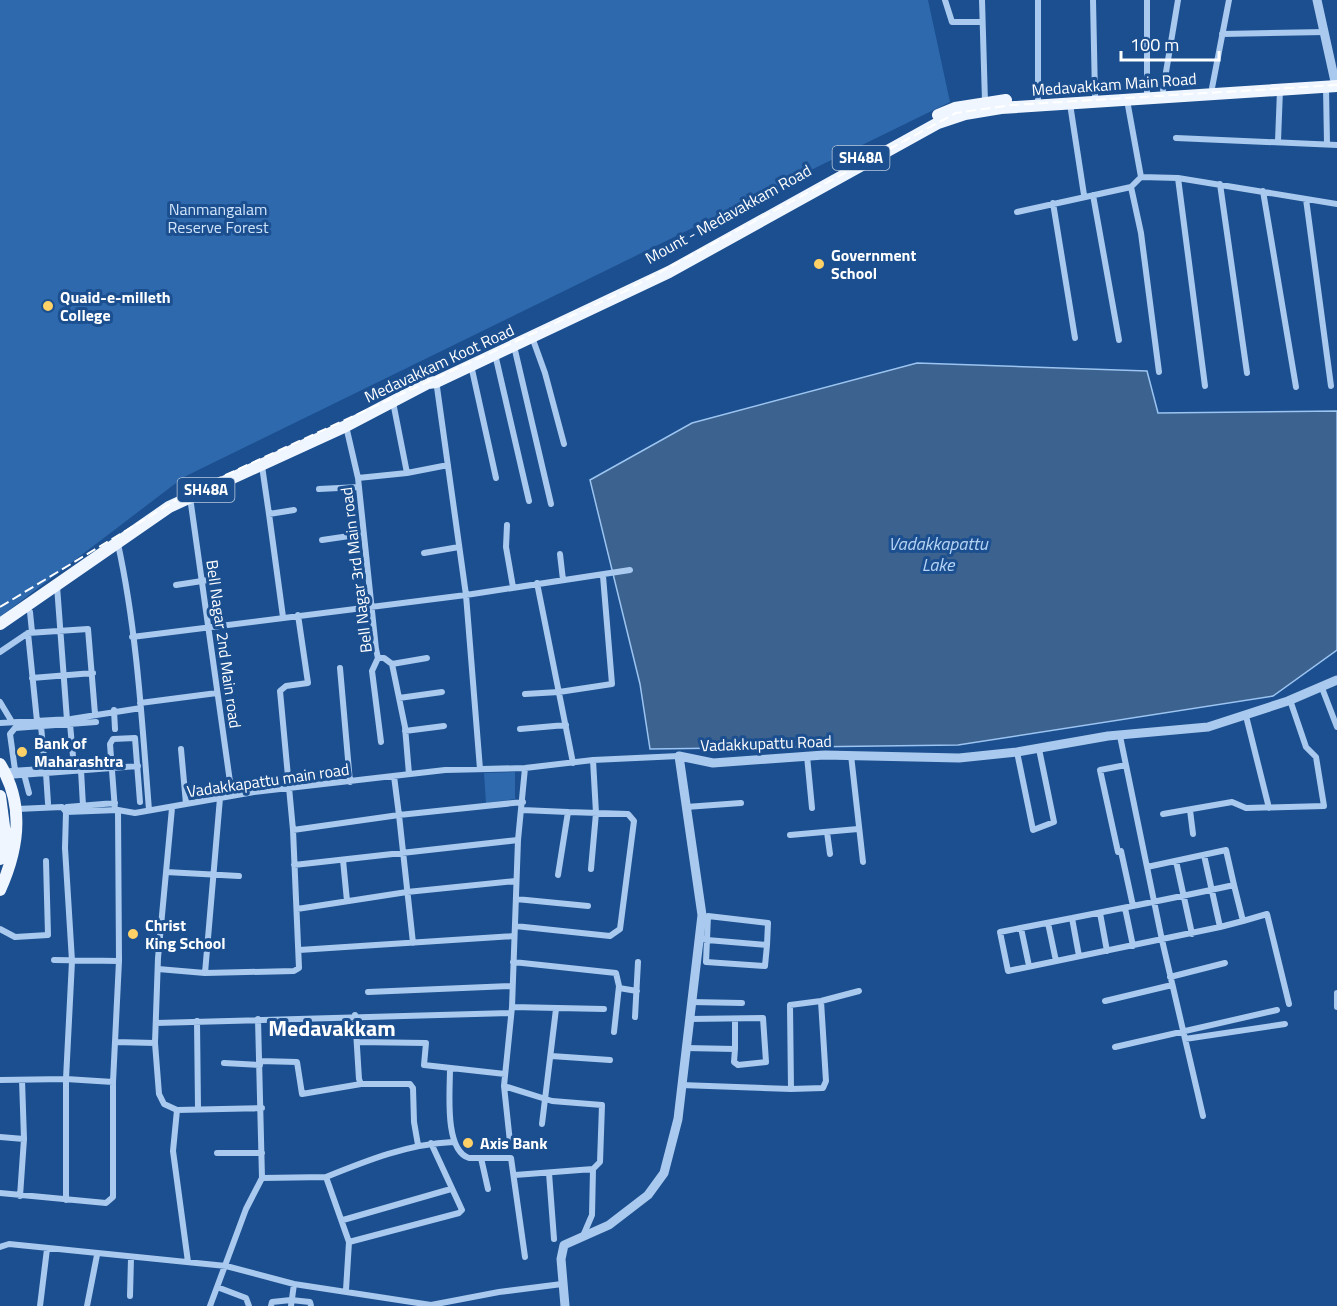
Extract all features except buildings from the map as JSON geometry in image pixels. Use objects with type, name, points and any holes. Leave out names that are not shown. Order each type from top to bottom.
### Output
[{"type":"main road","name":"Mount - Medavakkam Road","points":[[433,381],[625,290],[936,116],[955,108],[985,102],[1038,102],[1095,95],[1147,95],[1163,90],[1334,84]]},
{"type":"main road","name":"Medavakkam Main Road","points":[[900,144],[953,117],[1038,102],[1127,100],[1147,95],[1281,90],[1334,84]]},
{"type":"main road","name":"Medavakkam Koot Road","points":[[0,624],[169,507],[262,466],[433,381],[471,366],[669,272],[900,144]]},
{"type":"main road","points":[[0,890],[16,840],[17,809],[6,771]]},
{"type":"main road","points":[[0,796],[5,824],[0,859]]},
{"type":"main road","points":[[0,839],[16,840]]},
{"type":"street","points":[[945,0],[952,22],[981,22]]},
{"type":"street","points":[[982,0],[985,102]]},
{"type":"street","points":[[1038,0],[1038,102]]},
{"type":"street","points":[[1093,0],[1095,95]]},
{"type":"street","points":[[1147,0],[1147,95]]},
{"type":"street","points":[[1163,90],[1178,0]]},
{"type":"street","points":[[1212,88],[1229,0]]},
{"type":"street","points":[[1317,0],[1334,84],[1327,144]]},
{"type":"street","points":[[1222,34],[1324,32]]},
{"type":"street","points":[[1278,141],[1281,90]]},
{"type":"street","points":[[1127,100],[1141,177]]},
{"type":"street","points":[[1070,103],[1084,195]]},
{"type":"street","points":[[1176,138],[1337,145]]},
{"type":"street","points":[[1017,212],[1084,195],[1131,187],[1141,177],[1178,178],[1337,204]]},
{"type":"street","points":[[1178,178],[1205,386]]},
{"type":"street","points":[[1220,184],[1247,373]]},
{"type":"street","points":[[1131,187],[1141,233],[1159,372]]},
{"type":"street","points":[[1263,191],[1296,387]]},
{"type":"street","points":[[1093,195],[1119,340]]},
{"type":"street","points":[[1306,199],[1330,386]]},
{"type":"street","points":[[1053,203],[1075,338]]},
{"type":"street","points":[[532,336],[545,373],[564,444]]},
{"type":"street","points":[[514,346],[551,504]]},
{"type":"street","points":[[495,354],[529,501]]},
{"type":"street","points":[[471,366],[496,478]]},
{"type":"street","points":[[433,381],[448,465],[466,595],[480,769]]},
{"type":"street","points":[[393,402],[407,473]]},
{"type":"street","name":"Bell Nagar 3rd Main road","points":[[346,426],[358,478],[378,658],[392,664],[405,731],[409,774]]},
{"type":"street","points":[[358,478],[407,473],[448,465]]},
{"type":"street","points":[[262,466],[283,617]]},
{"type":"street","points":[[319,489],[359,487]]},
{"type":"street","name":"Bell Nagar 2nd Main road","points":[[190,497],[232,796]]},
{"type":"street","points":[[269,514],[294,510]]},
{"type":"street","points":[[507,525],[506,547],[513,587]]},
{"type":"street","points":[[322,540],[363,534]]},
{"type":"street","points":[[118,544],[141,705],[149,810]]},
{"type":"street","points":[[424,553],[459,547]]},
{"type":"street","points":[[560,555],[562,580]]},
{"type":"street","points":[[132,637],[298,615],[371,608],[537,583],[603,576],[630,570]]},
{"type":"street","points":[[525,694],[559,692],[612,684],[603,576]]},
{"type":"street","points":[[176,585],[215,579]]},
{"type":"street","points":[[537,583],[573,763]]},
{"type":"street","points":[[57,585],[68,722],[82,806]]},
{"type":"street","points":[[30,612],[32,678],[48,803]]},
{"type":"street","points":[[158,969],[205,973],[294,971],[299,968],[293,830],[280,692],[286,686],[308,683],[298,615]]},
{"type":"street","points":[[0,652],[30,633],[88,629],[95,714]]},
{"type":"street","points":[[378,658],[372,671],[381,742]]},
{"type":"street","points":[[392,664],[427,658]]},
{"type":"street","points":[[340,668],[350,782]]},
{"type":"street","points":[[32,678],[93,672]]},
{"type":"street","name":"Vadakkupattu Road","points":[[525,768],[593,760],[679,756],[713,763],[851,755],[959,758],[1017,752],[1120,736],[1208,727],[1290,700],[1337,680]]},
{"type":"street","points":[[1322,688],[1337,727]]},
{"type":"street","points":[[399,698],[442,692]]},
{"type":"street","points":[[68,722],[114,710],[217,693]]},
{"type":"street","points":[[1163,814],[1232,802],[1246,808],[1326,804],[1316,757],[1306,747],[1290,700]]},
{"type":"street","points":[[0,702],[12,722]]},
{"type":"street","points":[[114,710],[115,729]]},
{"type":"street","points":[[1246,716],[1269,808]]},
{"type":"street","points":[[0,723],[96,722]]},
{"type":"street","points":[[6,771],[12,730],[39,723]]},
{"type":"street","points":[[520,729],[566,725]]},
{"type":"street","points":[[405,731],[444,726]]},
{"type":"street","points":[[1120,736],[1170,977],[1203,1116]]},
{"type":"street","points":[[0,1193],[110,1202],[113,1197],[113,1082],[119,961],[116,808],[111,741],[131,737],[136,742],[140,802]]},
{"type":"street","points":[[1017,752],[1033,830],[1054,822],[1040,748]]},
{"type":"street","points":[[181,749],[186,804]]},
{"type":"street","points":[[851,755],[863,862]]},
{"type":"street","points":[[565,1306],[561,1259],[564,1245],[598,1231],[621,1217],[648,1195],[660,1181],[667,1164],[678,1119],[689,1019],[701,962],[705,916],[679,756]]},
{"type":"street","points":[[807,756],[812,808]]},
{"type":"street","points":[[591,869],[596,813],[593,760]]},
{"type":"street","points":[[1126,765],[1100,770],[1118,852],[1121,851],[1133,906]]},
{"type":"street","points":[[77,769],[104,766]]},
{"type":"street","points":[[6,771],[138,766]]},
{"type":"street","points":[[510,1142],[504,1086],[511,1010],[518,840],[525,768]]},
{"type":"street","name":"Vadakkapattu main road","points":[[17,809],[116,808],[135,813],[232,796],[409,774],[525,768]]},
{"type":"street","points":[[6,771],[24,774],[45,771]]},
{"type":"street","points":[[24,774],[29,793]]},
{"type":"street","points":[[394,776],[413,943]]},
{"type":"street","points":[[205,973],[220,798]]},
{"type":"street","points":[[293,830],[399,815],[523,802]]},
{"type":"street","points":[[686,807],[741,803]]},
{"type":"street","points":[[66,1200],[66,1079],[72,961],[65,848],[66,809],[82,806],[116,808]]},
{"type":"street","points":[[172,807],[158,969],[155,1043],[159,1094],[164,1104],[177,1110],[262,1108]]},
{"type":"street","points":[[515,926],[610,936],[620,929],[634,821],[628,814],[522,810]]},
{"type":"street","points":[[1190,810],[1193,834]]},
{"type":"street","points":[[558,875],[568,812]]},
{"type":"street","points":[[790,835],[858,830]]},
{"type":"street","points":[[827,832],[830,854]]},
{"type":"street","points":[[294,865],[518,840]]},
{"type":"street","points":[[1148,867],[1226,850],[1243,921]]},
{"type":"street","points":[[1204,855],[1220,927]]},
{"type":"street","points":[[343,860],[347,901]]},
{"type":"street","points":[[0,929],[15,936],[48,935],[46,861]]},
{"type":"street","points":[[1176,861],[1192,934]]},
{"type":"street","points":[[166,872],[239,876]]},
{"type":"street","points":[[297,909],[407,892],[516,881]]},
{"type":"street","points":[[1234,885],[1000,932],[1008,970],[1192,934],[1267,914],[1289,1004]]},
{"type":"street","points":[[516,899],[588,906]]},
{"type":"street","points":[[1125,908],[1133,946]]},
{"type":"street","points":[[1100,913],[1107,951]]},
{"type":"street","points":[[701,962],[765,966],[767,945],[768,923],[705,916]]},
{"type":"street","points":[[1072,918],[1079,956]]},
{"type":"street","points":[[1048,923],[1056,961]]},
{"type":"street","points":[[1021,928],[1029,966]]},
{"type":"street","points":[[299,950],[514,936]]},
{"type":"street","points":[[703,939],[767,945]]},
{"type":"street","points":[[54,960],[119,961]]},
{"type":"street","points":[[513,962],[612,971],[618,978],[619,988],[614,1032]]},
{"type":"street","points":[[635,1017],[638,962]]},
{"type":"street","points":[[1170,977],[1225,963]]},
{"type":"street","points":[[1105,1001],[1172,985]]},
{"type":"street","points":[[368,992],[512,986]]},
{"type":"street","points":[[619,988],[637,991]]},
{"type":"street","points":[[791,1089],[790,1005],[820,1001],[859,991]]},
{"type":"street","points":[[1337,993],[1337,1007]]},
{"type":"street","points":[[681,1085],[818,1090],[826,1081],[820,1001]]},
{"type":"street","points":[[692,1002],[742,1003]]},
{"type":"street","points":[[542,1124],[556,1009]]},
{"type":"street","points":[[156,1023],[511,1010],[604,1010]]},
{"type":"street","points":[[1184,1035],[1277,1010]]},
{"type":"street","points":[[355,1015],[361,1084]]},
{"type":"street","points":[[689,1019],[760,1018],[765,1021],[766,1062],[736,1065],[735,1019]]},
{"type":"street","points":[[210,1306],[246,1209],[262,1178],[258,1019]]},
{"type":"street","points":[[197,1021],[198,1108]]},
{"type":"street","points":[[1115,1047],[1184,1035],[1285,1024]]},
{"type":"street","points":[[115,1042],[155,1043]]},
{"type":"street","points":[[357,1042],[426,1043],[424,1065],[505,1074]]},
{"type":"street","points":[[686,1048],[735,1049]]},
{"type":"street","points":[[551,1056],[610,1060]]},
{"type":"street","points":[[224,1063],[297,1062],[302,1094],[361,1084],[410,1084],[413,1088],[414,1122],[418,1145]]},
{"type":"street","points":[[450,1069],[453,1142],[463,1156],[511,1158],[525,1257]]},
{"type":"street","points":[[0,1080],[66,1079],[113,1082]]},
{"type":"street","points":[[20,1196],[24,1139],[22,1080]]},
{"type":"street","points":[[504,1086],[546,1099],[602,1105],[600,1162],[593,1169],[515,1175]]},
{"type":"street","points":[[177,1110],[173,1152],[188,1262]]},
{"type":"street","points":[[0,1137],[24,1139]]},
{"type":"street","points":[[262,1178],[326,1177],[375,1157],[418,1145],[453,1142]]},
{"type":"street","points":[[349,1242],[459,1213],[462,1207],[451,1189],[431,1143]]},
{"type":"street","points":[[217,1153],[262,1153]]},
{"type":"street","points":[[481,1158],[488,1189]]},
{"type":"street","points":[[583,1236],[592,1215],[593,1169]]},
{"type":"street","points":[[549,1173],[554,1239]]},
{"type":"street","points":[[326,1177],[344,1220],[349,1242],[346,1290]]},
{"type":"street","points":[[344,1220],[451,1189]]},
{"type":"street","points":[[0,1247],[9,1244],[47,1250],[226,1266],[294,1284],[346,1290],[409,1305],[447,1303],[499,1292],[562,1284]]},
{"type":"street","points":[[40,1306],[47,1250]]},
{"type":"street","points":[[87,1306],[97,1255]]},
{"type":"street","points":[[130,1296],[131,1258]]},
{"type":"street","points":[[291,1303],[294,1284]]},
{"type":"street","points":[[217,1287],[246,1298],[249,1306]]},
{"type":"street","points":[[271,1306],[272,1302],[310,1302],[311,1306]]},
{"type":"green space","name":"Nanmangalam Reserve Forest","points":[[0,0],[928,0],[950,102],[184,477],[0,617]]},
{"type":"green space","points":[[515,772],[515,799],[486,803],[484,773]]},
{"type":"water","name":"Vadakkapattu Lake","points":[[917,363],[1147,371],[1158,413],[1337,411],[1337,650],[1273,696],[958,745],[650,749],[640,684],[590,480],[692,423]]},
{"type":"railway","points":[[0,607],[193,490],[625,291],[956,113],[1012,105],[1337,85]]},
{"type":"place","name":"Government School","points":[[819,264]]},
{"type":"place","name":"Quaid-e-milleth College","points":[[48,306]]},
{"type":"place","name":"Bank of Maharashtra","points":[[22,752]]},
{"type":"place","name":"Christ King School","points":[[133,934]]},
{"type":"place","name":"Axis Bank","points":[[468,1143]]},
{"type":"district","name":"Medavakkam","points":[[332,1028]]}]
